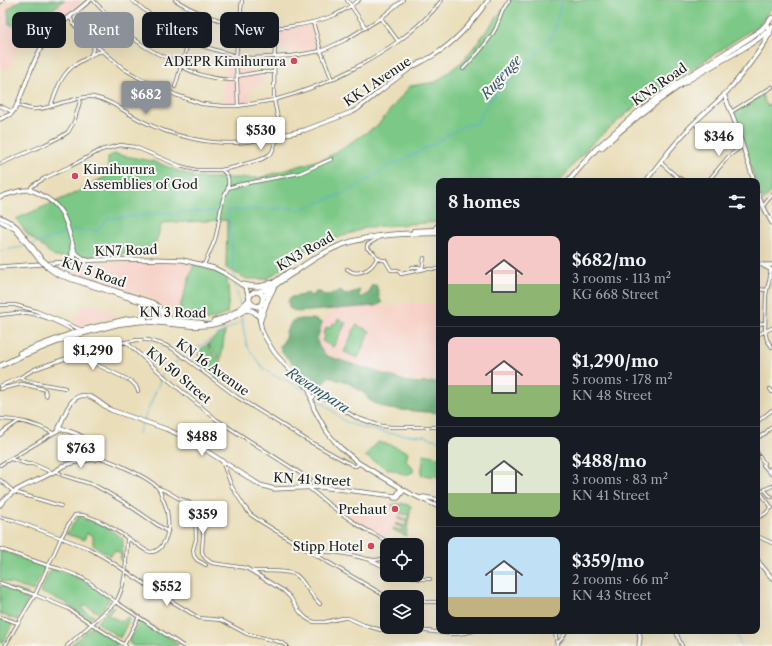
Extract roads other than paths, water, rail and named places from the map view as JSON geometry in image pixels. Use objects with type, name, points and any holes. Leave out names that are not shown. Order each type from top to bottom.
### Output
[{"type":"highway","name":"KN3 Road","points":[[571,178],[596,149],[638,112],[682,80],[751,37],[762,29],[772,18]]},
{"type":"highway","points":[[575,178],[617,132],[681,85],[765,37],[770,29]]},
{"type":"highway","name":"KN3 Road","points":[[257,292],[264,290],[277,282],[313,256],[337,244],[353,239],[381,234],[436,232]]},
{"type":"highway","points":[[263,298],[262,295],[257,292],[252,293],[252,302],[261,304],[263,298],[277,282],[313,259],[345,244],[380,236],[436,232]]},
{"type":"highway","points":[[241,284],[258,287],[277,282]]},
{"type":"highway","points":[[245,310],[255,311],[260,317],[277,282]]},
{"type":"highway","name":"KN 3 Road","points":[[0,363],[47,342],[82,330],[128,319],[159,319],[199,323],[211,322],[223,319],[252,302]]},
{"type":"highway","name":"KN 3 Road","points":[[0,366],[55,343],[118,324],[159,319],[194,326],[210,325],[222,322],[245,310],[252,302]]},
{"type":"main road","points":[[0,119],[13,112],[42,47],[48,39],[70,17],[92,0]]},
{"type":"main road","name":"KK 1 Avenue","points":[[278,136],[305,130],[356,110],[406,71],[435,55],[455,41],[475,19],[488,0]]},
{"type":"main road","points":[[768,22],[770,29]]},
{"type":"main road","points":[[648,178],[660,162],[695,123],[745,71],[765,37]]},
{"type":"main road","points":[[724,94],[753,178]]},
{"type":"main road","points":[[1,196],[30,190],[49,198],[59,208],[66,222],[74,253],[72,262]]},
{"type":"main road","points":[[760,199],[772,223]]},
{"type":"main road","name":"KN 5 Road","points":[[0,217],[17,227],[29,245]]},
{"type":"main road","name":"KN 5 Road","points":[[0,221],[15,229],[39,258],[58,275],[148,304],[156,310],[159,319]]},
{"type":"main road","points":[[74,253],[88,261]]},
{"type":"main road","points":[[59,262],[70,258],[74,253]]},
{"type":"main road","name":"KN7 Road","points":[[0,267],[59,262],[164,259],[183,260],[219,270],[246,288],[257,292]]},
{"type":"main road","points":[[760,264],[772,264],[771,270],[763,265]]},
{"type":"main road","points":[[246,288],[260,317],[264,334],[274,352],[309,389],[317,414],[330,436],[341,448],[359,463],[402,489],[436,506]]},
{"type":"main road","points":[[260,317],[261,304]]},
{"type":"main road","points":[[312,399],[317,394]]},
{"type":"main road","name":"KN 41 Street","points":[[59,428],[69,405],[76,398],[81,396],[89,396],[111,410],[182,436],[264,487],[274,489],[321,487],[395,496],[402,489]]},
{"type":"main road","points":[[59,428],[81,435],[102,459]]},
{"type":"main road","points":[[89,458],[93,450]]},
{"type":"main road","points":[[93,450],[95,458]]},
{"type":"main road","points":[[0,505],[14,492],[51,472],[56,471],[66,463],[80,459],[95,458]]},
{"type":"main road","points":[[62,466],[95,458]]},
{"type":"main road","points":[[419,498],[424,497],[436,499]]},
{"type":"main road","points":[[760,564],[772,578]]},
{"type":"main road","points":[[639,634],[639,646]]},
{"type":"street","points":[[92,0],[124,32],[156,53],[204,76],[222,80],[236,80]]},
{"type":"street","points":[[132,0],[147,12]]},
{"type":"street","points":[[175,0],[197,12]]},
{"type":"street","points":[[241,12],[242,0]]},
{"type":"street","points":[[347,0],[366,28]]},
{"type":"street","points":[[279,27],[299,25],[321,20],[351,6],[358,0]]},
{"type":"street","points":[[209,48],[236,56],[251,58],[321,51],[366,28],[403,0]]},
{"type":"street","points":[[98,48],[132,74],[176,95],[202,104],[238,106],[274,100],[332,80],[368,61],[398,41],[426,18],[442,0]]},
{"type":"street","points":[[463,69],[492,35],[509,0]]},
{"type":"street","points":[[70,17],[74,24]]},
{"type":"street","points":[[381,18],[398,41]]},
{"type":"street","points":[[313,22],[321,51],[332,80]]},
{"type":"street","points":[[91,55],[94,48]]},
{"type":"street","points":[[175,87],[186,48]]},
{"type":"street","points":[[237,48],[236,80],[238,106]]},
{"type":"street","points":[[30,190],[32,186],[45,178],[101,150],[121,145],[139,148],[184,168],[196,170],[221,170],[247,164],[267,157],[272,152],[279,133],[279,123],[274,100],[275,48]]},
{"type":"street","points":[[51,106],[66,72],[91,55],[97,52],[102,52]]},
{"type":"street","points":[[237,76],[260,72],[274,72]]},
{"type":"street","points":[[731,112],[772,87]]},
{"type":"street","points":[[17,105],[36,109],[90,97],[102,99],[142,121],[166,131],[208,141],[245,142],[278,136]]},
{"type":"street","points":[[0,164],[44,145],[68,132],[74,122],[81,98]]},
{"type":"street","points":[[0,106],[13,112]]},
{"type":"street","points":[[695,123],[717,148]]},
{"type":"street","points":[[710,178],[728,157],[743,146]]},
{"type":"street","points":[[228,188],[300,173],[332,159]]},
{"type":"street","points":[[660,162],[679,178]]},
{"type":"street","points":[[204,265],[215,240],[221,207],[228,188],[229,177],[221,170]]},
{"type":"street","points":[[763,206],[772,195]]},
{"type":"street","points":[[380,236],[367,246],[368,249],[381,260],[385,260],[391,270],[398,270],[401,274],[423,269],[436,269]]},
{"type":"street","points":[[346,269],[352,272],[362,272],[367,270],[375,262],[376,256]]},
{"type":"street","points":[[423,269],[424,258]]},
{"type":"street","points":[[412,267],[423,269]]},
{"type":"street","points":[[771,270],[766,295],[765,331],[767,340],[772,346]]},
{"type":"street","points":[[760,289],[767,290]]},
{"type":"street","points":[[0,304],[15,305],[36,311],[82,330]]},
{"type":"street","points":[[0,315],[19,313],[36,314],[62,324],[76,332]]},
{"type":"street","points":[[760,324],[765,323]]},
{"type":"street","points":[[760,334],[772,328]]},
{"type":"street","name":"KN 16 Avenue","points":[[0,388],[35,369],[67,358],[84,350],[137,340],[148,340],[165,345],[237,397],[305,439],[354,466],[359,463]]},
{"type":"street","name":"KN 50 Street","points":[[126,342],[167,379],[217,420],[321,487]]},
{"type":"street","points":[[67,358],[87,360],[134,383],[138,391]]},
{"type":"street","points":[[19,378],[27,381],[66,388]]},
{"type":"street","points":[[0,388],[22,384],[43,389],[45,390],[46,396]]},
{"type":"street","points":[[309,389],[355,417],[375,424],[391,427],[436,427]]},
{"type":"street","points":[[760,420],[772,410]]},
{"type":"street","points":[[0,419],[31,423],[54,433]]},
{"type":"street","points":[[0,435],[4,430],[19,421]]},
{"type":"street","points":[[760,436],[772,427]]},
{"type":"street","points":[[0,465],[58,431],[59,428]]},
{"type":"street","points":[[760,457],[764,465],[772,474]]},
{"type":"street","points":[[95,458],[111,462],[130,470],[158,488],[167,491],[177,498],[193,505],[203,525],[204,538],[202,552],[205,558],[212,563],[246,568],[284,591],[300,612],[311,621],[325,622],[348,618],[381,630],[418,630],[436,632]]},
{"type":"street","points":[[95,458],[111,462]]},
{"type":"street","points":[[10,459],[26,464],[33,464],[51,472]]},
{"type":"street","points":[[222,461],[232,487],[250,514],[380,593]]},
{"type":"street","points":[[768,470],[772,467]]},
{"type":"street","points":[[56,471],[62,475],[94,485],[127,504],[168,532]]},
{"type":"street","points":[[0,480],[14,492],[61,506]]},
{"type":"street","points":[[760,492],[772,486]]},
{"type":"street","points":[[5,646],[35,594],[49,566],[53,553],[75,515],[79,514],[91,517],[145,550],[151,552],[157,551],[162,545],[168,532],[166,504],[158,488]]},
{"type":"street","points":[[308,488],[334,508],[381,538]]},
{"type":"street","points":[[765,490],[766,493],[772,497]]},
{"type":"street","points":[[760,493],[772,508],[760,516]]},
{"type":"street","points":[[195,507],[196,532],[193,550],[194,556],[197,560],[206,565]]},
{"type":"street","points":[[0,517],[13,520],[88,548],[196,617],[221,620],[247,634],[280,642],[287,646]]},
{"type":"street","points":[[760,537],[772,542]]},
{"type":"street","points":[[67,646],[116,602],[125,571],[127,538]]},
{"type":"street","points":[[0,549],[76,575],[86,580],[116,602],[183,646]]},
{"type":"street","points":[[317,556],[322,552],[333,552],[351,555],[380,565]]},
{"type":"street","points":[[369,560],[380,558]]},
{"type":"street","points":[[251,571],[291,572],[296,574],[320,604]]},
{"type":"street","points":[[424,579],[430,579]]},
{"type":"street","points":[[0,584],[35,594],[67,608],[125,645],[139,617]]},
{"type":"street","points":[[424,602],[436,602]]},
{"type":"street","points":[[0,617],[18,623]]},
{"type":"street","points":[[555,634],[557,645]]},
{"type":"street","points":[[557,645],[564,634]]},
{"type":"street","points":[[677,634],[682,646]]},
{"type":"waterway","name":"Rugenge","points":[[235,279],[228,210],[288,208],[299,210],[342,194],[387,168],[434,144],[463,126],[474,124],[478,121],[491,99],[512,80],[551,39],[560,9],[561,0]]},
{"type":"waterway","points":[[71,231],[98,231],[108,218],[164,213],[217,211]]},
{"type":"waterway","points":[[32,244],[67,232]]},
{"type":"waterway","points":[[0,251],[27,246]]},
{"type":"waterway","points":[[235,282],[240,306]]},
{"type":"waterway","name":"Rwampara","points":[[241,313],[247,346],[263,368],[273,375],[296,385],[308,393]]},
{"type":"waterway","points":[[216,336],[242,321]]},
{"type":"waterway","points":[[138,434],[164,371],[213,338]]},
{"type":"waterway","name":"Rwampara","points":[[314,397],[344,421],[362,428],[387,433],[425,436],[436,440]]},
{"type":"waterway","name":"Rwampara","points":[[736,634],[741,646]]},
{"type":"place","name":"ADEPR Kimihurura","points":[[294,61]]},
{"type":"place","name":"Kimihurura Assemblies of God","points":[[75,176]]},
{"type":"place","name":"Prehaut","points":[[395,509]]},
{"type":"place","name":"Stipp Hotel","points":[[371,546]]}]
